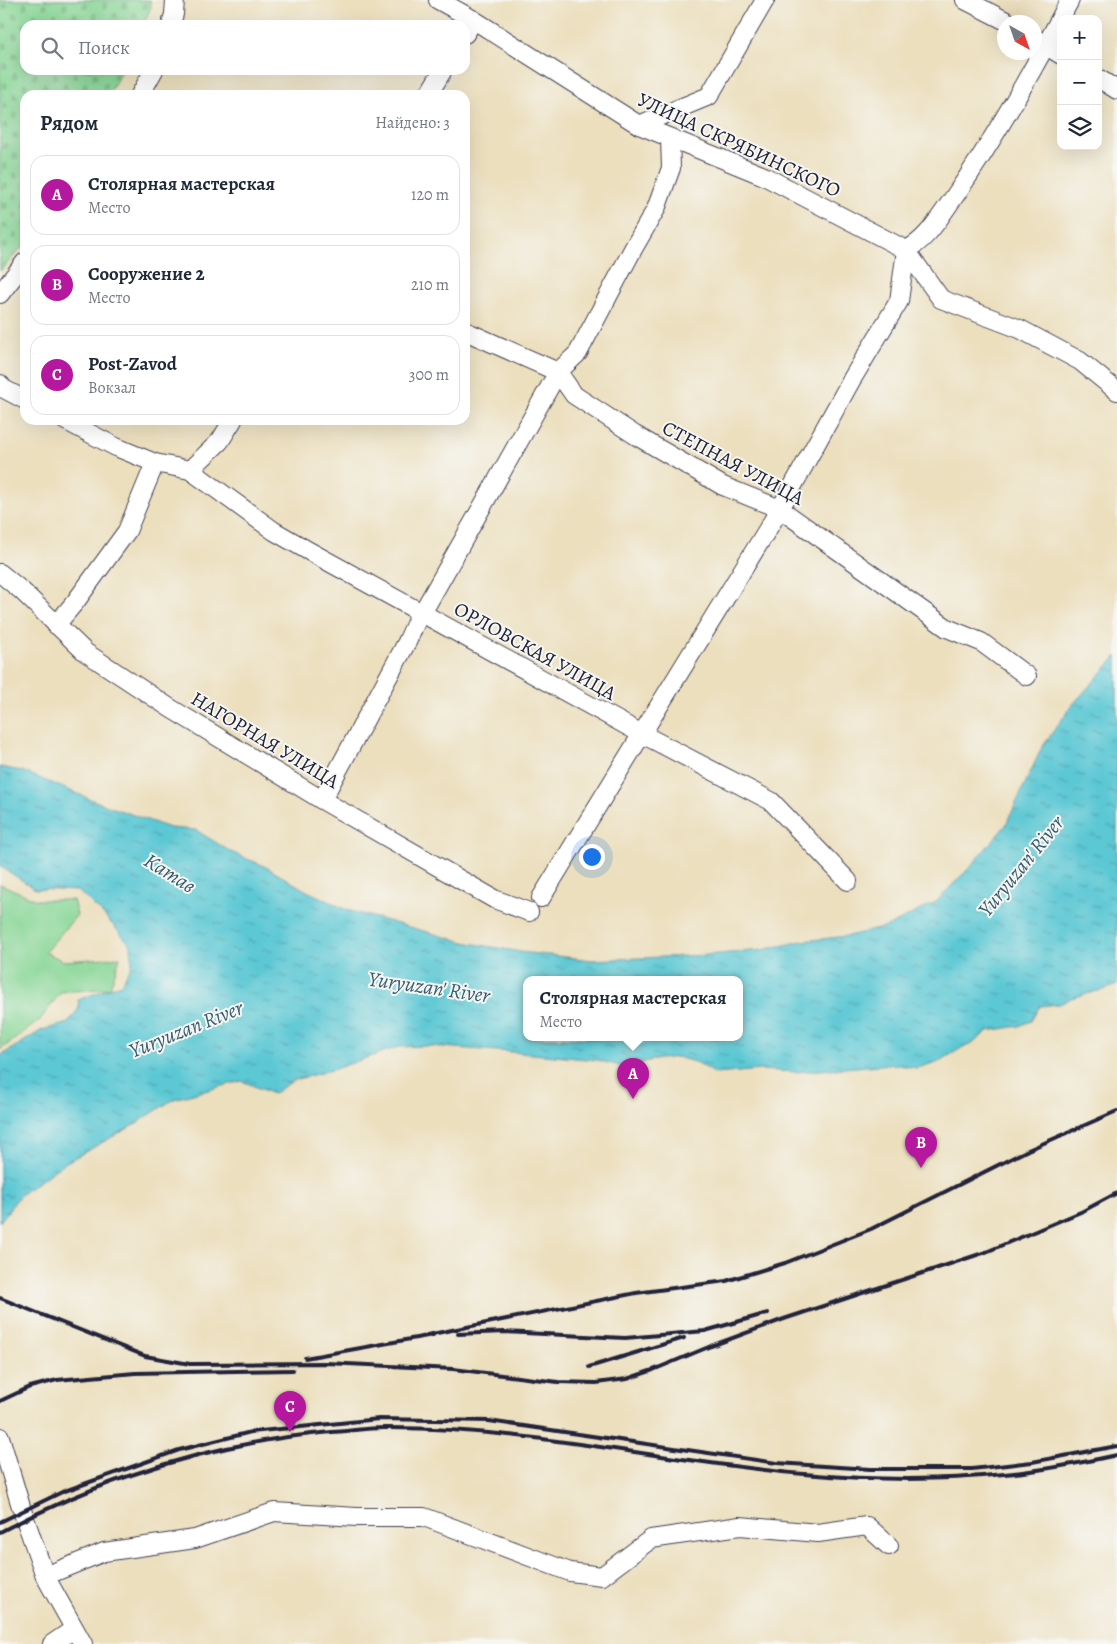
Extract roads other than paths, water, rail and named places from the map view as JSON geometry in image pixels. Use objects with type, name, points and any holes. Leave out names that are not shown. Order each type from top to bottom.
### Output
[{"type":"street","points":[[172,20],[175,0]]},
{"type":"street","name":"УЛИЦА СКРЯБИНСКОГО","points":[[438,0],[461,20]]},
{"type":"street","points":[[638,125],[709,96],[765,0]]},
{"type":"street","points":[[965,0],[997,16]]},
{"type":"street","points":[[1042,39],[1070,0]]},
{"type":"street","name":"УЛИЦА СКРЯБИНСКОГО","points":[[470,28],[638,125],[764,176],[906,250],[941,299],[1020,329],[1080,361],[1117,391]]},
{"type":"street","points":[[1042,43],[1057,53]]},
{"type":"street","points":[[541,898],[780,509],[852,379],[900,301],[906,250],[927,235],[975,166],[1031,60]]},
{"type":"street","points":[[143,90],[151,75]]},
{"type":"street","points":[[431,90],[440,75]]},
{"type":"street","points":[[1102,81],[1117,90]]},
{"type":"street","points":[[322,800],[407,642],[420,613],[430,600],[558,372],[578,353],[656,209],[671,168],[670,138]]},
{"type":"street","points":[[0,294],[20,268]]},
{"type":"street","points":[[470,333],[558,372]]},
{"type":"street","name":"СТЕПНАЯ УЛИЦА","points":[[558,372],[574,395],[635,435],[723,486],[780,509],[947,628],[981,642],[1028,676]]},
{"type":"street","points":[[2,389],[20,398]]},
{"type":"street","points":[[74,425],[116,447],[155,463],[190,470],[220,441],[229,425]]},
{"type":"street","points":[[56,624],[76,601],[127,531],[155,463]]},
{"type":"street","name":"ОРЛОВСКАЯ УЛИЦА","points":[[190,470],[274,530],[420,613],[642,734],[771,801],[848,881]]},
{"type":"street","name":"НАГОРНАЯ УЛИЦА","points":[[0,573],[85,652],[170,708],[322,800],[494,899],[529,912]]},
{"type":"street","points":[[0,1437],[22,1510],[45,1576],[78,1637],[52,1644]]},
{"type":"street","points":[[45,1576],[104,1552],[195,1538],[274,1512],[424,1518],[570,1572],[602,1576],[651,1540],[740,1526],[818,1533],[867,1526],[889,1546]]},
{"type":"water","points":[[1117,656],[1117,984],[1113,987],[1071,998],[1060,1004],[1040,1006],[1031,1021],[1019,1026],[988,1031],[972,1044],[940,1061],[917,1068],[892,1064],[796,1072],[760,1070],[716,1074],[698,1063],[677,1057],[653,1060],[624,1067],[597,1060],[512,1052],[428,1046],[398,1047],[335,1069],[294,1080],[273,1094],[242,1081],[174,1099],[134,1125],[63,1164],[20,1195],[0,1222],[0,1056],[42,1030],[68,1023],[79,1008],[78,1000],[121,984],[132,965],[131,945],[100,911],[78,891],[35,889],[0,866],[0,767],[22,771],[105,805],[170,828],[196,830],[231,852],[266,867],[307,891],[347,910],[464,942],[521,952],[593,960],[707,955],[762,950],[802,941],[848,936],[887,927],[936,902],[970,867],[1006,825],[1042,747],[1073,704]]},
{"type":"railway","points":[[427,1335],[636,1293],[726,1281],[785,1263],[871,1229],[1028,1150],[1117,1111]]},
{"type":"railway","points":[[0,1298],[145,1356],[190,1364],[326,1363],[453,1369],[558,1382],[596,1383],[627,1379],[784,1319],[986,1252],[1083,1211],[1117,1193]]},
{"type":"railway","points":[[458,1334],[504,1332],[625,1338],[705,1331],[768,1313]]},
{"type":"railway","points":[[305,1358],[433,1335]]},
{"type":"railway","points":[[589,1367],[684,1338]]},
{"type":"railway","points":[[0,1401],[30,1387],[57,1380],[135,1373],[293,1370]]},
{"type":"railway","points":[[0,1522],[62,1492],[179,1450],[251,1432],[379,1419],[489,1421],[777,1463],[870,1469],[972,1469],[1032,1462],[1117,1446]]},
{"type":"railway","points":[[0,1532],[79,1495],[120,1479],[203,1454],[289,1437],[371,1428],[437,1429],[490,1433],[752,1469],[829,1476],[879,1478],[929,1479],[1018,1473],[1117,1455]]},
{"type":"place","name":"Столярная мастерская","points":[[633,1099]]},
{"type":"place","name":"Сооружение 2","points":[[921,1168]]},
{"type":"place","name":"Post-Zavod","points":[[290,1432]]},
{"type":"water label","name":"Yuryuzan' River","points":[[1021,866]]},
{"type":"water label","name":"Катав","points":[[170,873]]},
{"type":"water label","name":"Yuryuzan' River","points":[[429,987]]},
{"type":"water label","name":"Yuryuzan River","points":[[186,1029]]}]
